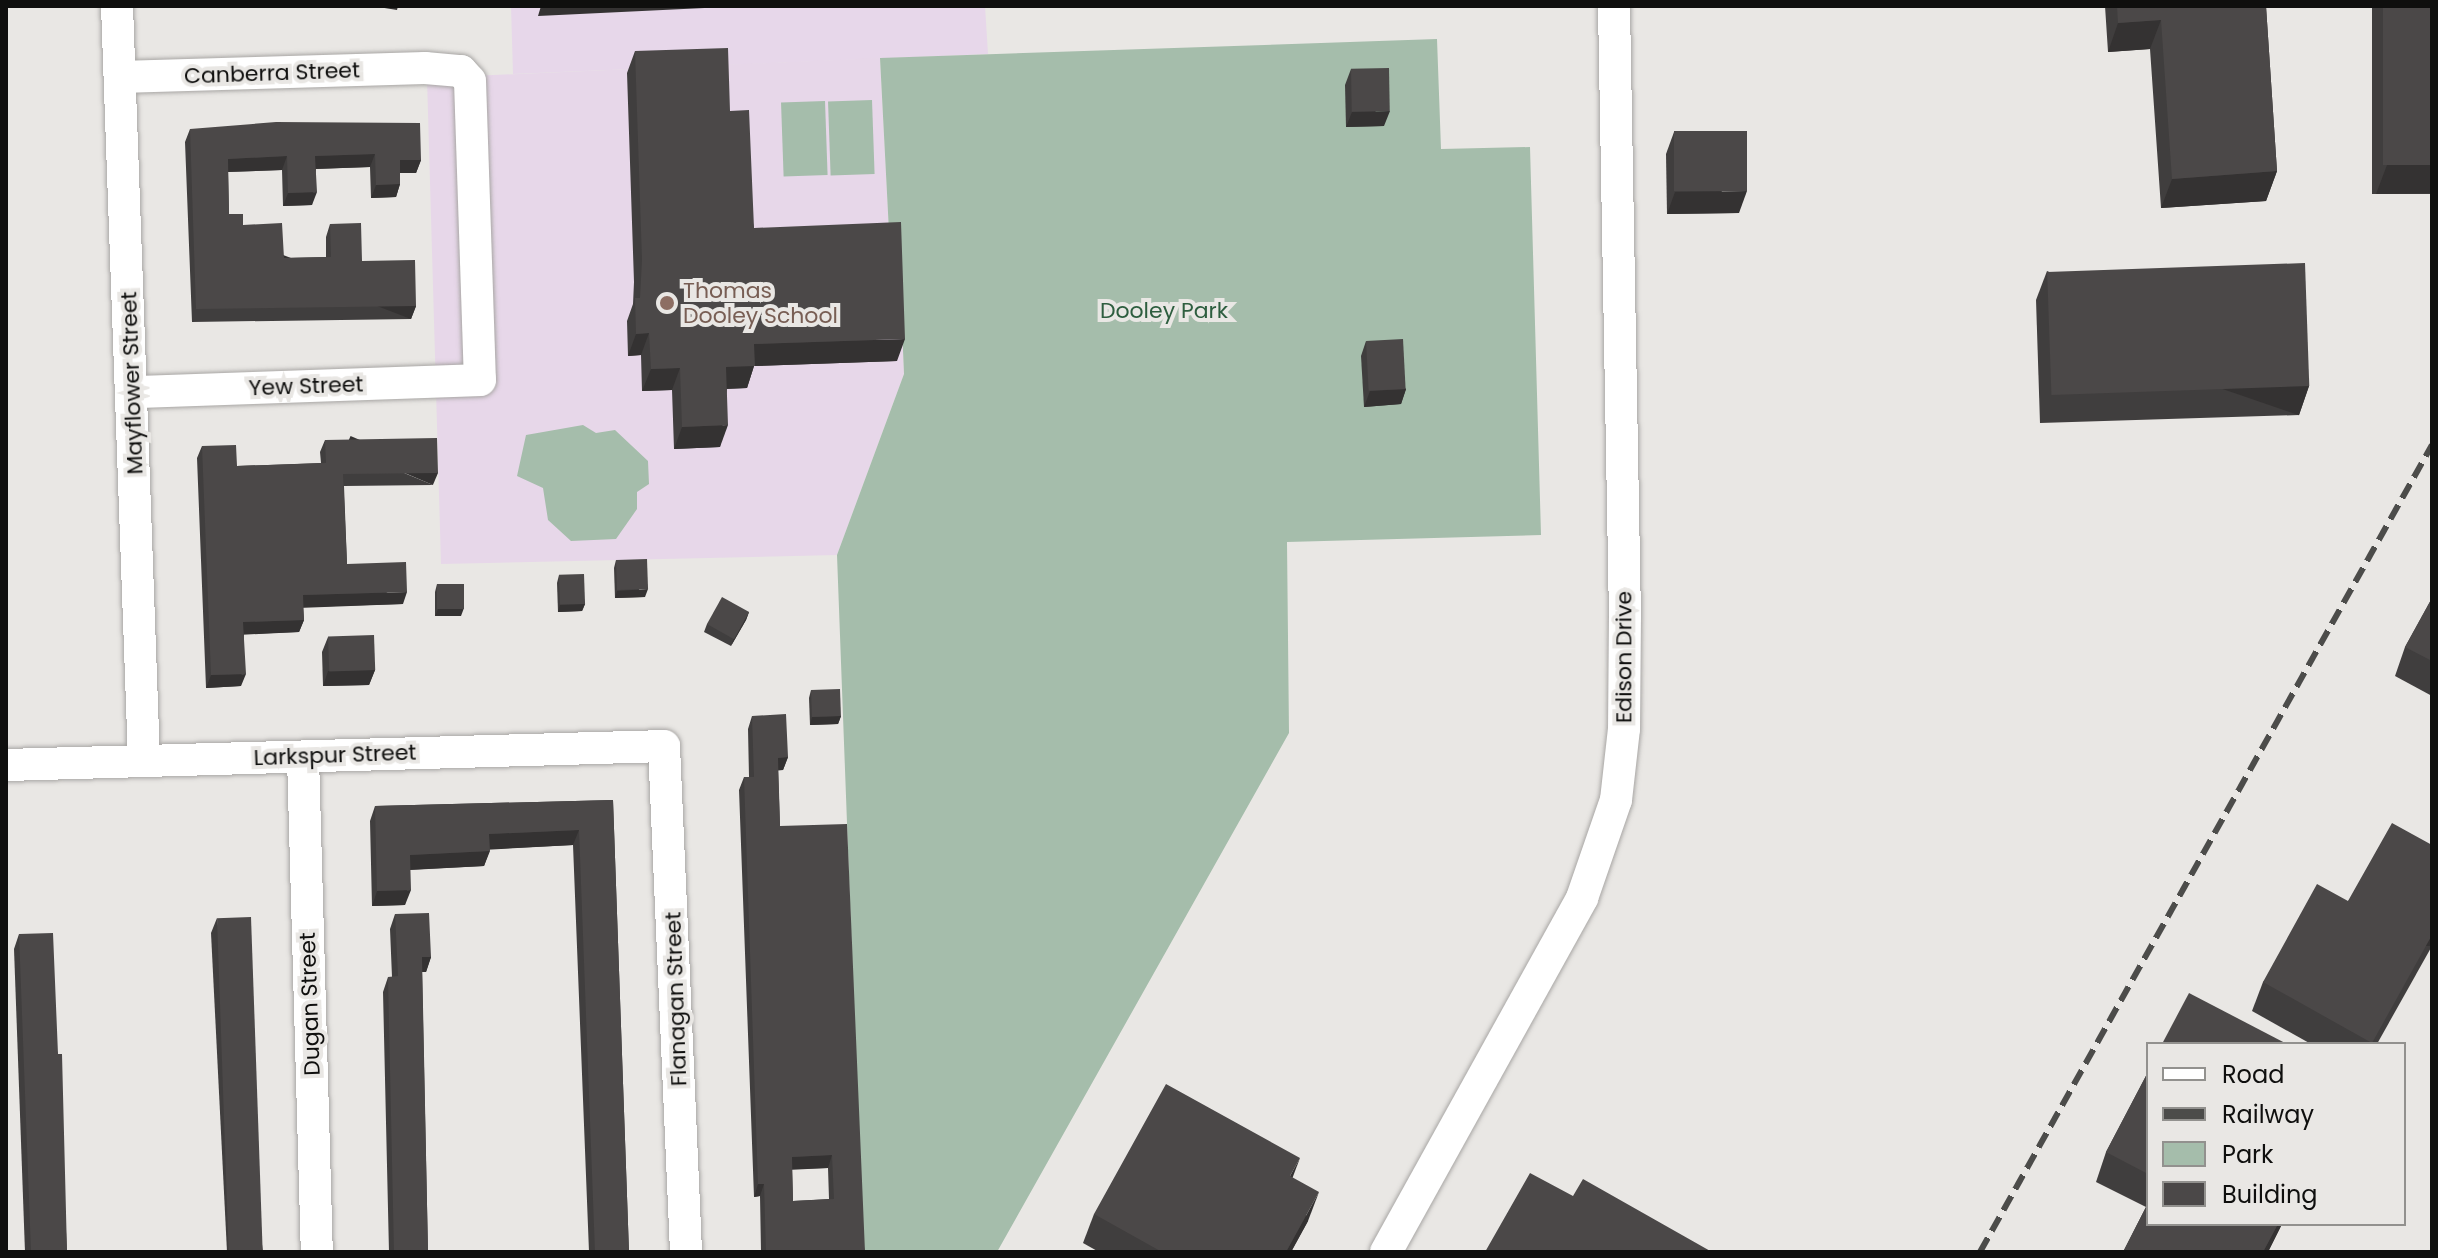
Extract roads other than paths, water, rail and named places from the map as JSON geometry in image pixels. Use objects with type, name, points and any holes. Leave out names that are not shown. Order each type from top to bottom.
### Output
[{"type":"street","name":"Mayflower Street","points":[[117,6],[144,760]]},
{"type":"street","name":"Edison Drive","points":[[1386,1252],[1582,898],[1616,800],[1624,729],[1625,618],[1614,6]]},
{"type":"street","name":"Canberra Street","points":[[120,77],[425,68],[461,71],[470,81],[480,380]]},
{"type":"street","name":"Yew Street","points":[[133,392],[480,380]]},
{"type":"street","name":"Larkspur Street","points":[[6,765],[664,746]]},
{"type":"street","name":"Flanagan Street","points":[[664,746],[686,1252]]},
{"type":"street","name":"Dugan Street","points":[[303,757],[317,1252]]},
{"type":"railway","points":[[1980,1252],[2432,445]]},
{"type":"place","name":"Thomas Dooley School","points":[[667,303]]},
{"type":"park label","name":"Dooley Park","points":[[1164,311]]}]
